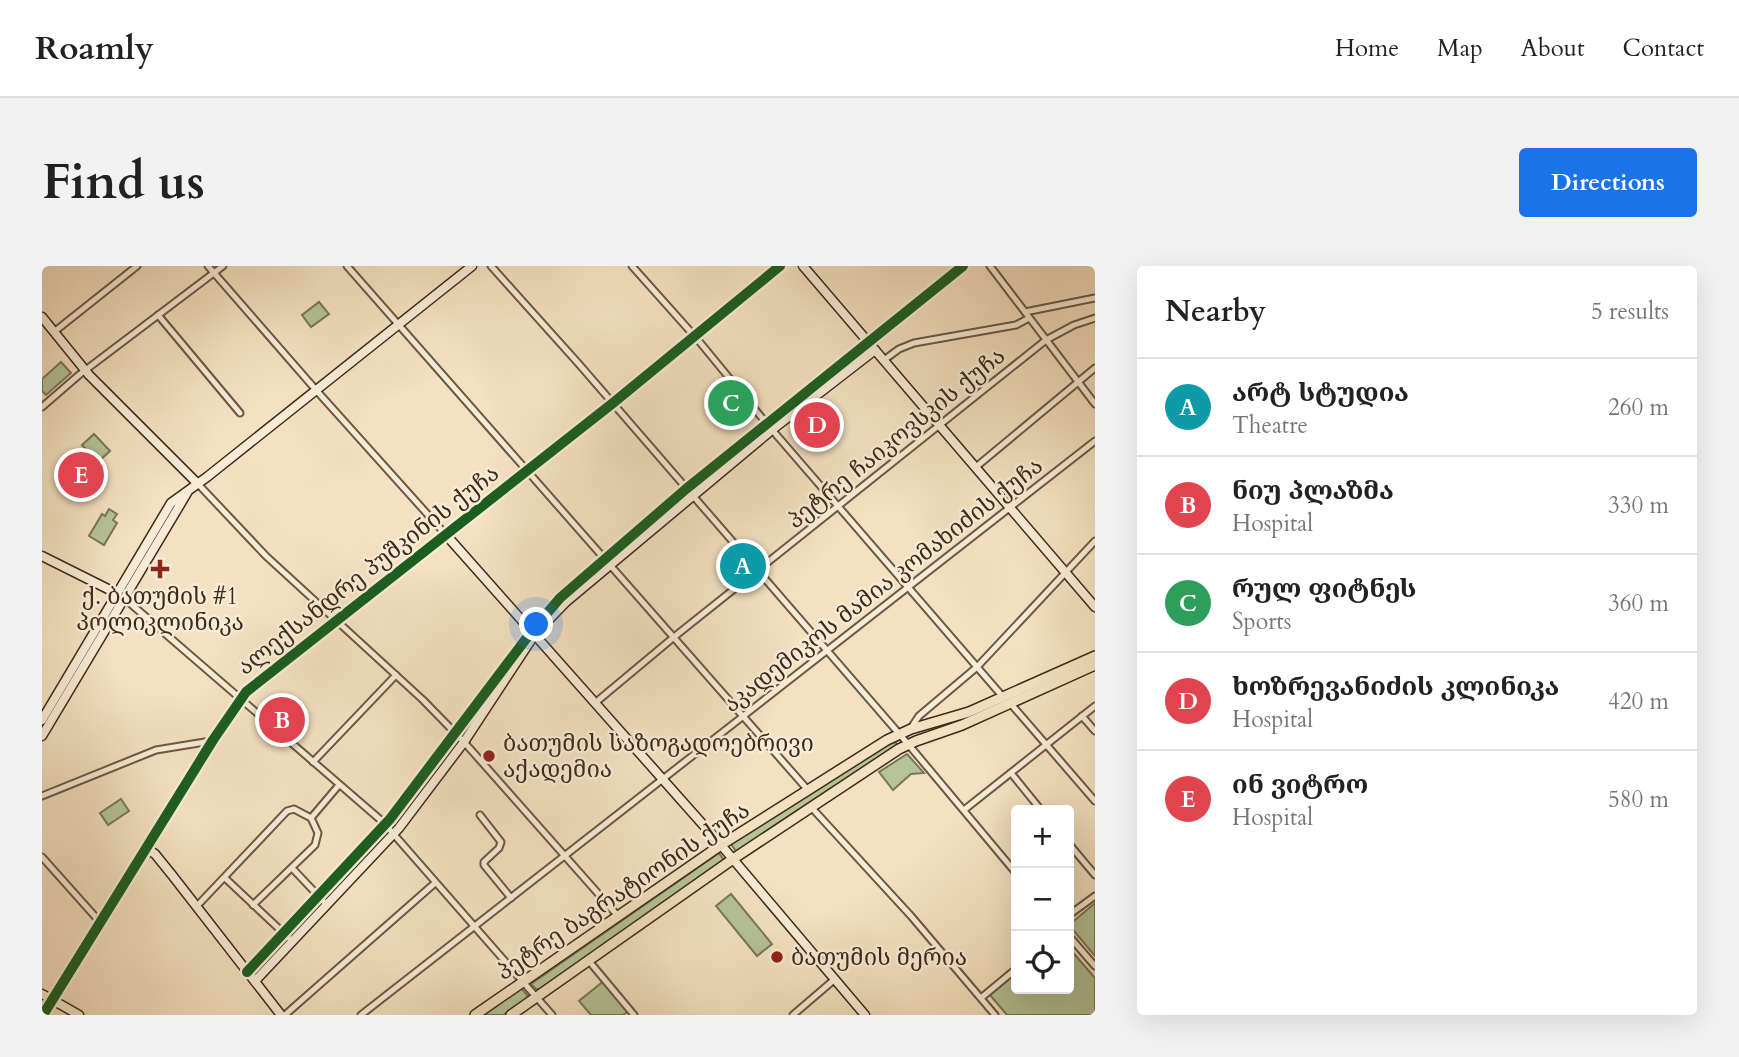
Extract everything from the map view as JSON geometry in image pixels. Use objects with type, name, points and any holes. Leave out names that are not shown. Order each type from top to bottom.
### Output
[{"type":"main road","name":"პეტრე ბაგრატიონის ქუჩა","points":[[511,1015],[733,859],[908,744],[962,725],[1095,656]]},
{"type":"main road","name":"პეტრე ბაგრატიონის ქუჩა","points":[[475,1015],[721,845],[899,734],[1007,701],[1095,665]]},
{"type":"street","points":[[54,332],[137,266]]},
{"type":"street","points":[[208,266],[721,845],[865,1015]]},
{"type":"street","points":[[42,407],[223,266]]},
{"type":"street","points":[[347,266],[807,789]]},
{"type":"street","points":[[42,736],[171,503],[472,266]]},
{"type":"street","points":[[491,266],[613,403],[1012,868]]},
{"type":"street","points":[[632,266],[1095,801]]},
{"type":"street","name":"ალექსანდრე პუშკინის ქუჩა","points":[[43,1015],[241,698],[613,403],[780,266]]},
{"type":"street","points":[[803,266],[1094,604]]},
{"type":"street","points":[[247,972],[385,824],[533,633],[607,562],[689,492],[963,266]]},
{"type":"street","points":[[990,266],[1095,404]]},
{"type":"street","points":[[884,360],[899,349],[914,343],[1016,326],[1027,315],[1095,298]]},
{"type":"street","points":[[158,315],[240,413]]},
{"type":"street","points":[[42,317],[85,371],[198,484],[265,556],[396,675],[464,742],[618,916]]},
{"type":"street","name":"პეტრე ჩაიკოვსკის ქუჩა","points":[[595,703],[756,570],[1046,340],[1074,325],[1095,318]]},
{"type":"street","points":[[770,426],[875,349]]},
{"type":"street","points":[[976,467],[1095,368]]},
{"type":"street","name":"აკადემიკოს მამია კომახიძის ქუჩა","points":[[361,1015],[1095,440]]},
{"type":"street","points":[[911,729],[919,716],[977,667],[1095,541]]},
{"type":"street","points":[[42,556],[119,595],[385,824],[552,1015]]},
{"type":"street","points":[[42,720],[119,595]]},
{"type":"street","points":[[255,981],[393,834],[464,742],[533,633]]},
{"type":"street","points":[[313,762],[396,675]]},
{"type":"street","points":[[964,810],[1095,706]]},
{"type":"street","points":[[1082,716],[1095,731]]},
{"type":"street","points":[[42,796],[156,750],[213,740]]},
{"type":"street","points":[[1010,773],[1037,805]]},
{"type":"street","points":[[311,818],[339,785]]},
{"type":"street","points":[[810,807],[911,916],[995,1015]]},
{"type":"street","points":[[197,906],[287,811],[294,808],[311,818],[318,839],[253,905]]},
{"type":"street","points":[[480,815],[501,842],[484,865],[511,898]]},
{"type":"street","points":[[147,849],[155,854],[283,1015],[435,883]]},
{"type":"street","points":[[1074,850],[1095,875]]},
{"type":"street","points":[[42,857],[100,922]]},
{"type":"street","points":[[292,868],[326,904]]},
{"type":"street","points":[[225,878],[292,941]]},
{"type":"street","points":[[1074,911],[1095,896]]},
{"type":"street","points":[[1074,942],[1095,966]]},
{"type":"street","points":[[589,961],[634,1015]]},
{"type":"street","points":[[981,998],[1011,973]]},
{"type":"street","points":[[793,1015],[835,979]]},
{"type":"street","points":[[42,994],[79,1015]]},
{"type":"green space","points":[[319,302],[329,314],[311,327],[302,315]]},
{"type":"green space","points":[[61,362],[71,373],[46,395],[42,391],[42,379]]},
{"type":"green space","points":[[94,434],[110,451],[98,462],[82,445]]},
{"type":"green space","points":[[109,509],[117,514],[113,520],[117,523],[104,545],[89,536],[102,514],[105,516]]},
{"type":"green space","points":[[451,741],[455,741],[457,745],[399,822],[394,818]]},
{"type":"green space","points":[[895,742],[898,745],[738,854],[731,844],[890,743]]},
{"type":"green space","points":[[907,754],[924,773],[911,774],[893,790],[879,772]]},
{"type":"green space","points":[[121,799],[129,811],[108,825],[100,813]]},
{"type":"green space","points":[[379,835],[385,839],[330,898],[326,899],[323,896]]},
{"type":"green space","points":[[719,853],[725,862],[540,989],[531,984]]},
{"type":"green space","points":[[731,894],[772,944],[757,956],[716,906]]},
{"type":"green space","points":[[1095,903],[1095,956],[1074,931],[1074,921]]},
{"type":"green space","points":[[1074,954],[1095,978],[1095,1015],[1007,1015],[990,995],[1011,977],[1011,994],[1074,994]]},
{"type":"green space","points":[[605,980],[630,1010],[623,1015],[591,1015],[579,1001]]},
{"type":"green space","points":[[520,989],[528,996],[526,1000],[503,1015],[482,1015]]},
{"type":"cycle path","points":[[43,1015],[213,740],[246,692],[613,403],[780,266]]},
{"type":"cycle path","points":[[247,972],[390,819],[560,598],[686,489],[963,266]]},
{"type":"place","name":"რულ ფიტნეს","points":[[731,403]]},
{"type":"place","name":"ხოზრევანიძის კლინიკა","points":[[817,425]]},
{"type":"place","name":"ინ ვიტრო","points":[[81,475]]},
{"type":"place","name":"არტ სტუდია","points":[[743,566]]},
{"type":"place","name":"ქ. ბათუმის #1 პოლიკლინიკა","points":[[160,569]]},
{"type":"place","name":"ნიუ პლაზმა","points":[[282,720]]},
{"type":"place","name":"ბათუმის საზოგადოებრივი აქადემია","points":[[489,756]]},
{"type":"place","name":"ბათუმის მერია","points":[[777,957]]}]
